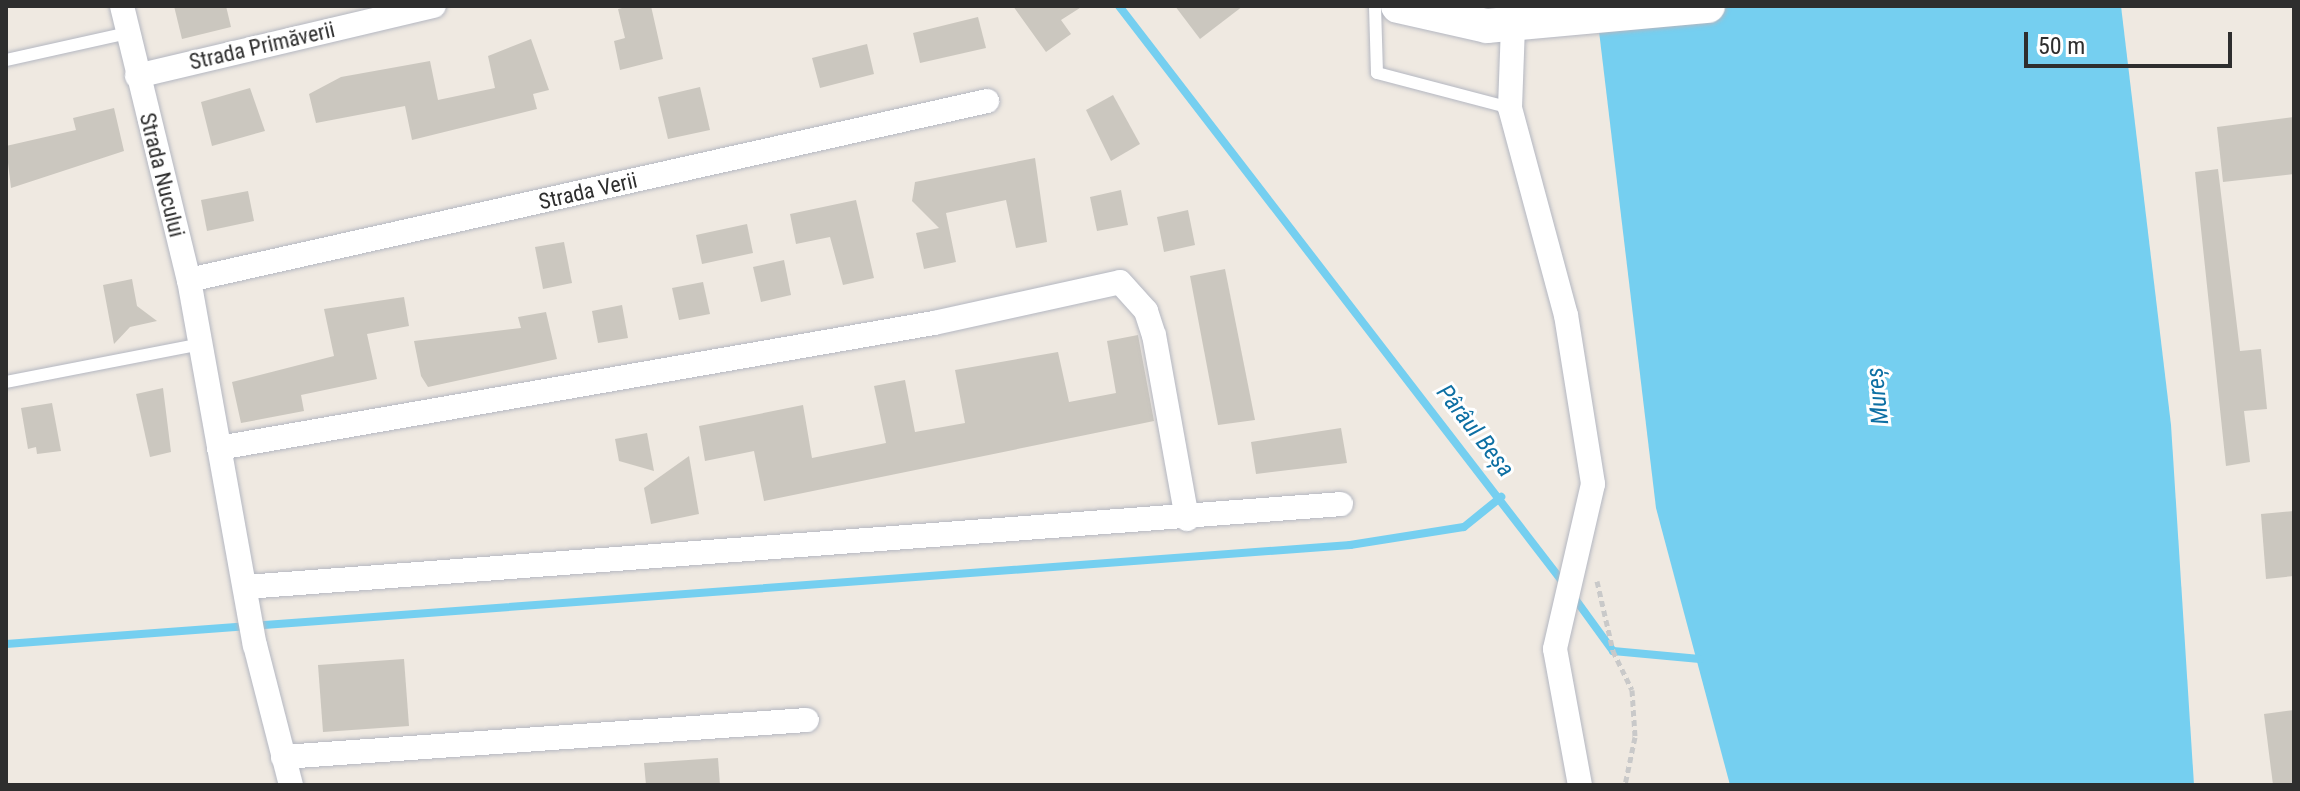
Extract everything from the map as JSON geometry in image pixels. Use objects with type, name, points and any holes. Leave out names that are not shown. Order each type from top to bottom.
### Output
[{"type":"main road","points":[[1398,6],[1513,26],[1708,6]]},
{"type":"street","name":"Strada Nucului","points":[[122,6],[189,280],[197,345],[255,645],[291,785]]},
{"type":"street","name":"Strada Primăverii","points":[[137,76],[434,6]]},
{"type":"street","points":[[1513,26],[1510,108],[1587,422],[1593,484],[1555,649],[1580,785]]},
{"type":"street","name":"Strada Verii","points":[[189,280],[987,101]]},
{"type":"street","points":[[219,448],[934,323],[1120,282],[1146,311],[1154,335],[1187,519]]},
{"type":"street","points":[[248,597],[1341,504]]},
{"type":"street","points":[[283,757],[807,720]]},
{"type":"lane","points":[[1375,6],[1377,73],[1510,108]]},
{"type":"lane","points":[[6,60],[128,33]]},
{"type":"lane","points":[[6,382],[197,345]]},
{"type":"path","points":[[1585,525],[1613,651],[1632,690],[1635,737],[1625,785]]},
{"type":"water","name":"Mureș","points":[[1596,6],[2121,6],[2171,425],[2194,785],[1730,785],[1656,508]]},
{"type":"building","points":[[174,6],[226,6],[231,27],[182,39]]},
{"type":"building","points":[[651,6],[663,59],[620,70],[614,41],[625,38],[618,9]]},
{"type":"building","points":[[1013,6],[1083,6],[1061,20],[1071,34],[1046,52]]},
{"type":"building","points":[[1175,6],[1243,6],[1200,39]]},
{"type":"building","points":[[978,17],[986,48],[920,63],[913,33]]},
{"type":"building","points":[[531,39],[549,90],[533,94],[537,109],[412,140],[405,106],[316,123],[309,94],[341,77],[430,61],[438,100],[495,88],[488,56]]},
{"type":"building","points":[[867,44],[874,74],[820,88],[812,58]]},
{"type":"building","points":[[700,87],[710,130],[668,139],[658,97]]},
{"type":"building","points":[[250,88],[265,131],[212,146],[201,102]]},
{"type":"building","points":[[1113,95],[1140,144],[1111,161],[1086,110]]},
{"type":"building","points":[[114,108],[124,151],[11,188],[6,146],[76,130],[73,118]]},
{"type":"building","points":[[2294,117],[2294,174],[2223,182],[2217,127]]},
{"type":"building","points":[[1035,158],[1047,242],[1016,248],[1006,200],[946,213],[956,262],[924,269],[916,233],[939,228],[912,201],[915,182]]},
{"type":"building","points":[[2218,169],[2240,351],[2261,349],[2267,409],[2244,411],[2250,462],[2226,466],[2195,172]]},
{"type":"building","points":[[1121,190],[1128,225],[1097,231],[1090,197]]},
{"type":"building","points":[[248,191],[254,221],[207,231],[201,200]]},
{"type":"building","points":[[856,200],[874,278],[843,285],[830,237],[796,244],[790,214]]},
{"type":"building","points":[[1188,210],[1195,245],[1164,252],[1157,217]]},
{"type":"building","points":[[747,224],[753,253],[702,264],[696,235]]},
{"type":"building","points":[[564,242],[572,283],[543,289],[535,247]]},
{"type":"building","points":[[784,260],[791,295],[761,302],[753,267]]},
{"type":"building","points":[[1225,269],[1255,420],[1218,425],[1190,276]]},
{"type":"building","points":[[132,279],[137,306],[157,321],[130,327],[114,344],[103,285]]},
{"type":"building","points":[[703,282],[710,314],[679,320],[672,288]]},
{"type":"building","points":[[404,297],[409,326],[367,334],[377,379],[301,395],[304,411],[241,423],[232,382],[334,356],[324,309]]},
{"type":"building","points":[[622,305],[628,338],[598,343],[592,311]]},
{"type":"building","points":[[546,312],[557,359],[428,387],[421,376],[414,341],[521,328],[518,317]]},
{"type":"building","points":[[1138,335],[1154,421],[764,501],[754,451],[705,461],[699,426],[803,405],[812,458],[886,443],[874,386],[905,380],[915,432],[965,423],[955,370],[1058,352],[1069,402],[1116,393],[1107,341]]},
{"type":"building","points":[[163,388],[171,452],[150,457],[136,394]]},
{"type":"building","points":[[52,403],[61,451],[37,454],[36,447],[28,449],[21,408]]},
{"type":"building","points":[[1341,428],[1347,463],[1256,474],[1251,442]]},
{"type":"building","points":[[647,433],[654,471],[619,461],[615,439]]},
{"type":"building","points":[[689,456],[699,514],[651,524],[644,488]]},
{"type":"building","points":[[2294,511],[2294,576],[2266,579],[2261,514]]},
{"type":"building","points":[[404,659],[409,726],[323,732],[318,665]]},
{"type":"building","points":[[2294,710],[2294,785],[2273,785],[2264,714]]},
{"type":"building","points":[[718,758],[720,785],[646,785],[644,763]]},
{"type":"waterway","name":"Pârâul Beșa","points":[[1119,6],[1565,585]]},
{"type":"waterway","points":[[6,644],[1350,545],[1464,527],[1501,497]]},
{"type":"waterway","name":"Pârâul Beșa","points":[[1573,596],[1613,651],[1700,659]]}]
